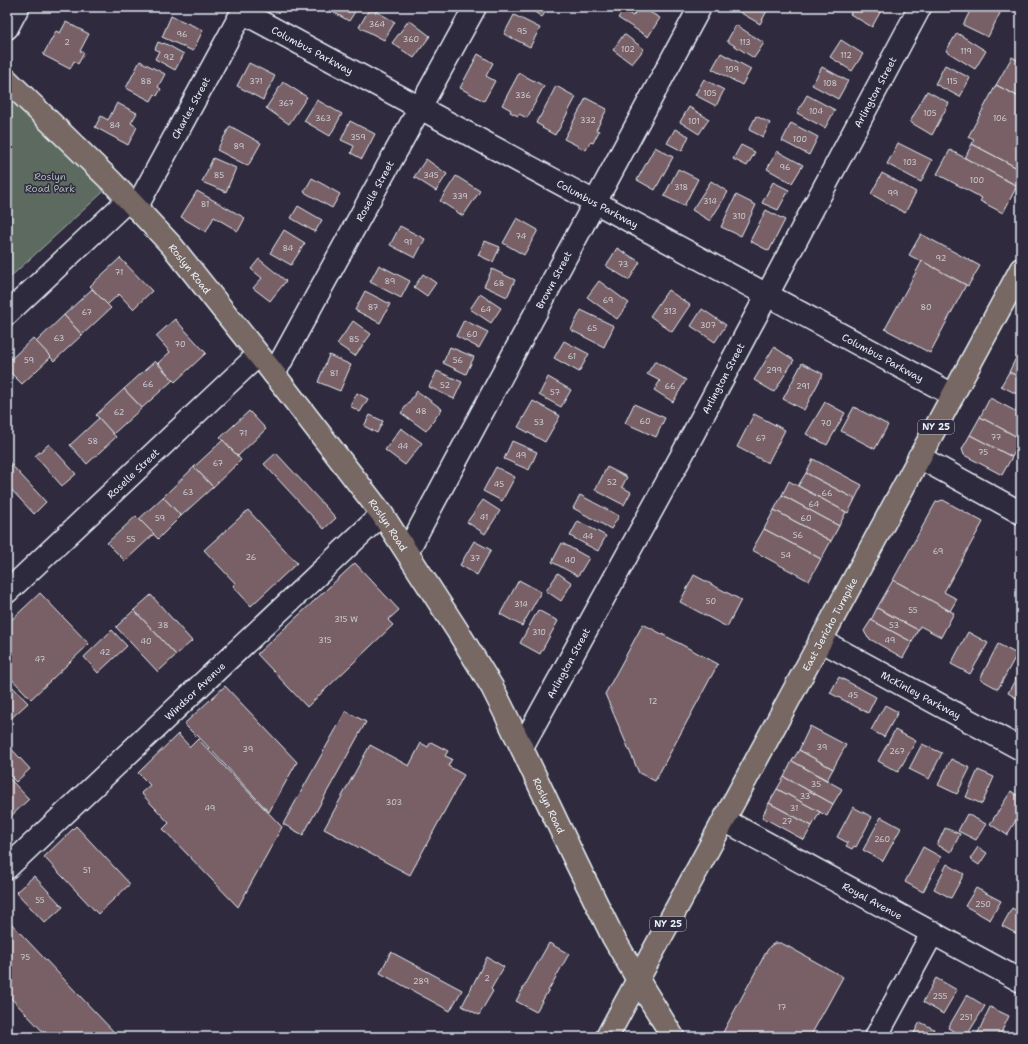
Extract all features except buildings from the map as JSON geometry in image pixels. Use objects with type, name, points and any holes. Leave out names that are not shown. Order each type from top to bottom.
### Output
[{"type":"main road","name":"Roslyn Road","points":[[7,80],[76,147],[176,251],[274,374],[382,514],[482,669],[522,747],[583,876],[614,937],[673,1037]]},
{"type":"main road","name":"East Jericho Turnpike","points":[[638,980],[919,457],[1020,274]]},
{"type":"main road","name":"NY 25","points":[[607,1037],[638,980]]},
{"type":"street","points":[[7,28],[18,7]]},
{"type":"street","name":"Roselle Street","points":[[274,374],[475,7]]},
{"type":"street","name":"Brown Street","points":[[407,552],[700,7]]},
{"type":"street","name":"Arlington Street","points":[[522,747],[683,453],[920,7]]},
{"type":"street","name":"Columbus Parkway","points":[[243,9],[420,108],[953,395]]},
{"type":"street","name":"Charles Street","points":[[7,314],[132,204],[243,9]]},
{"type":"street","name":"Roselle Street","points":[[7,592],[258,355]]},
{"type":"street","points":[[919,457],[1021,513]]},
{"type":"street","name":"Windsor Avenue","points":[[7,868],[382,514]]},
{"type":"street","name":"McKinley Parkway","points":[[820,640],[1021,749]]},
{"type":"street","name":"Royal Avenue","points":[[724,820],[1021,980]]},
{"type":"street","points":[[876,1037],[932,932]]},
{"type":"green space","name":"Roslyn Road Park","points":[[7,81],[113,183],[7,280]]}]
